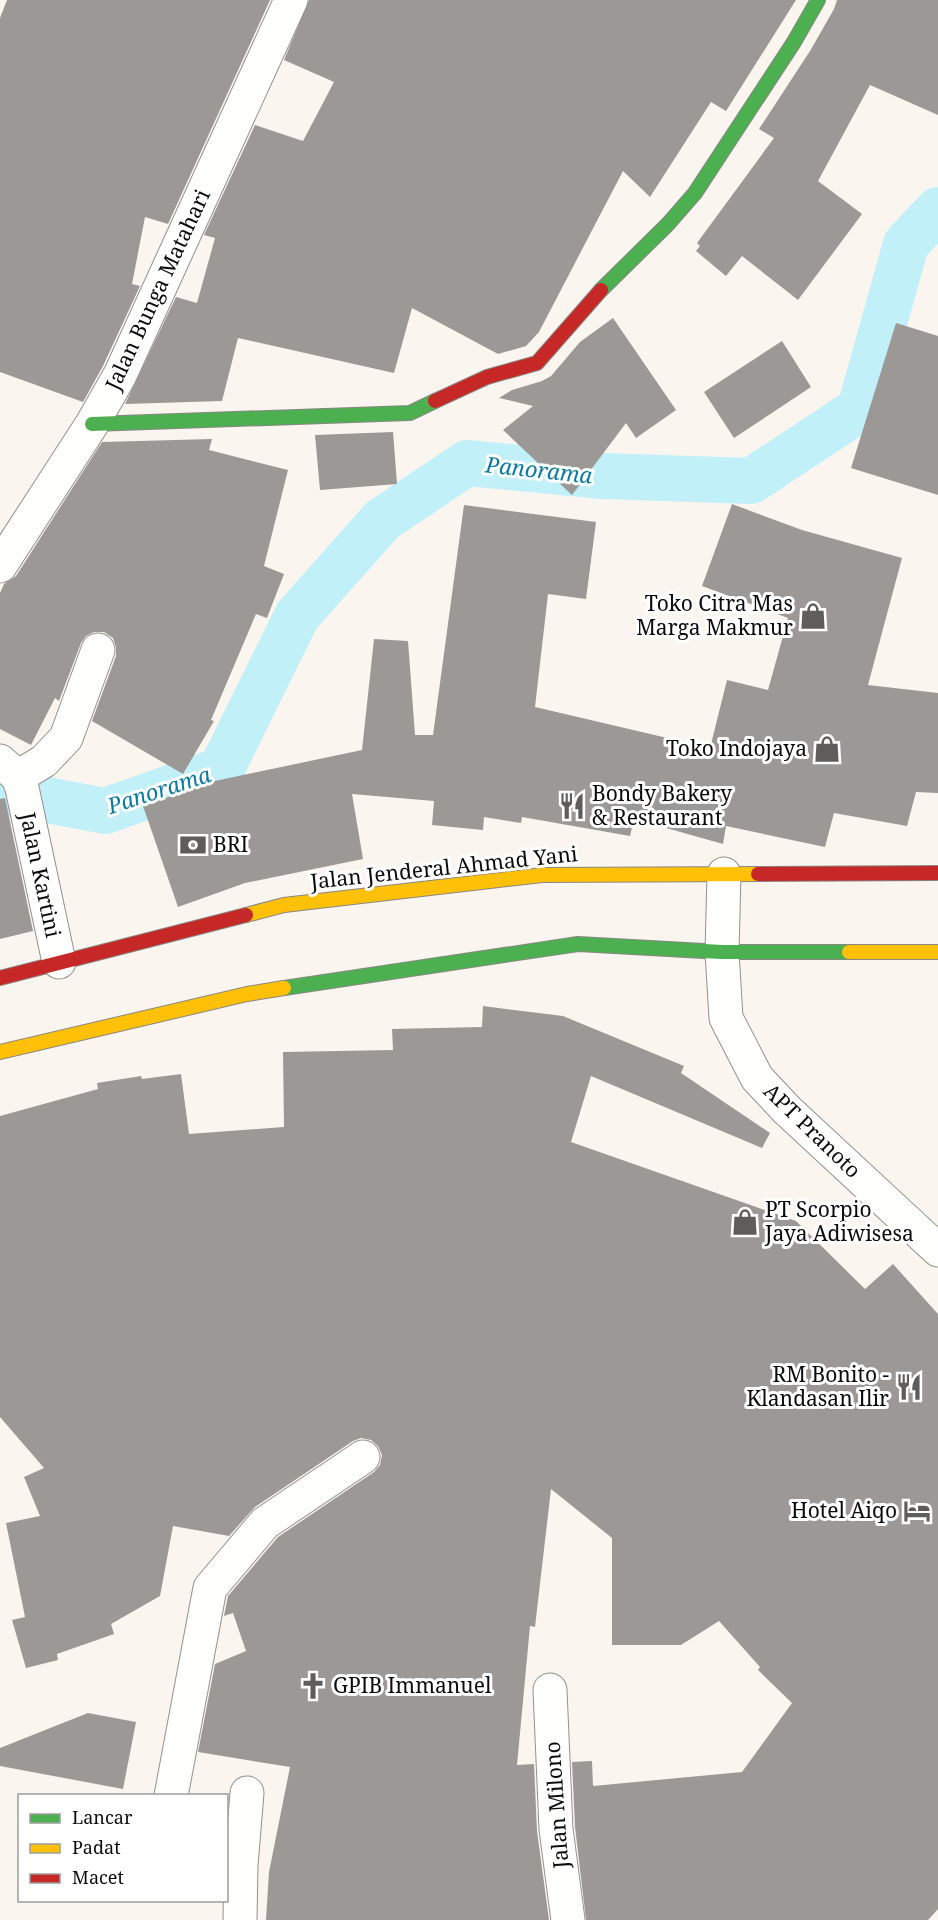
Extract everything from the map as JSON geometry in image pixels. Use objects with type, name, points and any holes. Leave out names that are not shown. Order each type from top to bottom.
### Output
[{"type":"main road","points":[[92,424],[410,413],[487,377],[537,363],[588,303],[668,224],[695,193],[794,42],[818,0]]},
{"type":"main road","name":"Jalan Jenderal Ahmad Yani","points":[[0,978],[284,905],[542,876],[938,873]]},
{"type":"main road","points":[[0,1052],[247,994],[578,944],[722,952],[938,952]]},
{"type":"street","name":"Jalan Bunga Matahari","points":[[0,566],[92,424],[120,375],[172,266],[291,0]]},
{"type":"street","points":[[13,775],[44,761],[66,738],[98,650]]},
{"type":"street","name":"Jalan Kartini","points":[[13,775],[59,962]]},
{"type":"street","name":"APT Pranoto","points":[[724,874],[722,952],[726,1018],[758,1078],[787,1110],[938,1250]]},
{"type":"street","points":[[171,1794],[210,1588],[265,1523],[363,1457]]},
{"type":"street","name":"Jalan Milono","points":[[550,1690],[556,1829],[567,1920]]},
{"type":"street","points":[[240,1920],[234,1861],[247,1793]]},
{"type":"building","points":[[7,0],[270,0],[168,224],[145,217],[132,284],[140,286],[103,366],[83,402],[0,372],[0,18]]},
{"type":"building","points":[[309,0],[796,0],[726,111],[711,102],[650,197],[623,171],[539,332],[526,346],[498,354],[412,308],[394,373],[238,338],[222,401],[125,404],[176,297],[197,303],[215,238],[204,235],[255,125],[303,141],[334,82],[284,60]]},
{"type":"building","points":[[837,0],[938,0],[938,115],[870,85],[818,181],[862,214],[798,300],[742,256],[726,276],[696,251],[700,246],[697,243],[774,138],[759,129],[810,51]]},
{"type":"building","points":[[613,318],[676,410],[636,438],[626,423],[572,495],[503,430],[533,406],[499,398],[512,390],[551,376],[580,342]]},
{"type":"building","points":[[896,323],[938,336],[938,495],[851,468]]},
{"type":"building","points":[[782,341],[811,387],[734,438],[704,392]]},
{"type":"building","points":[[393,432],[397,484],[320,490],[315,435]]},
{"type":"building","points":[[212,439],[209,450],[288,470],[264,566],[284,574],[267,618],[256,614],[211,720],[214,721],[183,774],[92,721],[116,656],[113,638],[104,632],[94,632],[86,636],[81,643],[59,701],[55,698],[31,745],[0,729],[0,593],[4,584],[16,576],[102,442]]},
{"type":"building","points":[[732,504],[802,530],[902,558],[868,685],[938,693],[938,793],[916,792],[907,826],[834,813],[825,847],[726,826],[723,844],[634,819],[630,836],[522,817],[521,823],[484,817],[483,830],[432,825],[434,801],[352,794],[363,859],[245,883],[178,907],[143,806],[210,782],[362,750],[374,639],[408,641],[415,735],[433,735],[464,505],[596,522],[586,599],[548,594],[535,707],[710,748],[727,680],[768,690],[788,618],[702,586]]},
{"type":"building","points":[[5,798],[33,931],[0,939],[0,799]]},
{"type":"building","points":[[483,1006],[563,1016],[684,1066],[681,1073],[770,1133],[762,1148],[591,1076],[571,1142],[796,1221],[865,1289],[893,1264],[938,1314],[938,1909],[928,1920],[586,1920],[575,1827],[572,1762],[592,1761],[593,1786],[742,1772],[792,1703],[758,1670],[760,1667],[719,1621],[681,1645],[612,1645],[612,1538],[551,1489],[535,1627],[530,1626],[517,1765],[534,1764],[537,1831],[549,1920],[266,1920],[269,1872],[290,1767],[198,1752],[215,1664],[246,1651],[233,1613],[224,1616],[228,1596],[278,1537],[374,1472],[380,1465],[382,1455],[378,1446],[371,1440],[361,1438],[353,1441],[255,1507],[229,1536],[173,1526],[160,1596],[111,1624],[114,1634],[57,1654],[58,1660],[26,1668],[12,1620],[25,1617],[6,1523],[40,1516],[24,1477],[44,1468],[0,1417],[0,1116],[98,1089],[97,1083],[141,1076],[142,1079],[181,1074],[189,1134],[284,1127],[283,1052],[393,1050],[392,1029],[482,1027]]},
{"type":"building","points":[[88,1713],[136,1722],[123,1789],[0,1766],[0,1748]]},
{"type":"waterway","name":"Panorama","points":[[0,791],[105,811],[221,770],[297,616],[382,520],[467,463],[602,476],[751,481],[860,409],[906,244],[938,210]]},
{"type":"traffic: fast","points":[[601,290],[668,224],[695,193],[794,42],[818,0]]},
{"type":"traffic: fast","points":[[92,424],[410,413],[435,401]]},
{"type":"traffic: fast","points":[[284,988],[578,944],[722,952],[849,952]]},
{"type":"traffic: slow","points":[[246,915],[284,905],[542,875],[758,874]]},
{"type":"traffic: slow","points":[[849,952],[938,952]]},
{"type":"traffic: slow","points":[[0,1052],[247,994],[284,988]]},
{"type":"traffic: jam","points":[[435,401],[487,377],[537,363],[601,290]]},
{"type":"traffic: jam","points":[[758,874],[938,873]]},
{"type":"traffic: jam","points":[[0,978],[246,915]]},
{"type":"place","name":"Toko Citra Mas Marga Makmur","points":[[813,616]]},
{"type":"place","name":"Toko Indojaya","points":[[827,749]]},
{"type":"place","name":"Bondy Bakery & Restaurant","points":[[572,806]]},
{"type":"place","name":"BRI","points":[[193,845]]},
{"type":"place","name":"PT Scorpio Jaya Adiwisesa","points":[[745,1222]]},
{"type":"place","name":"RM Bonito - Klandasan Ilir","points":[[909,1387]]},
{"type":"place","name":"Hotel Aiqo","points":[[917,1511]]},
{"type":"place","name":"GPIB Immanuel","points":[[313,1686]]}]
